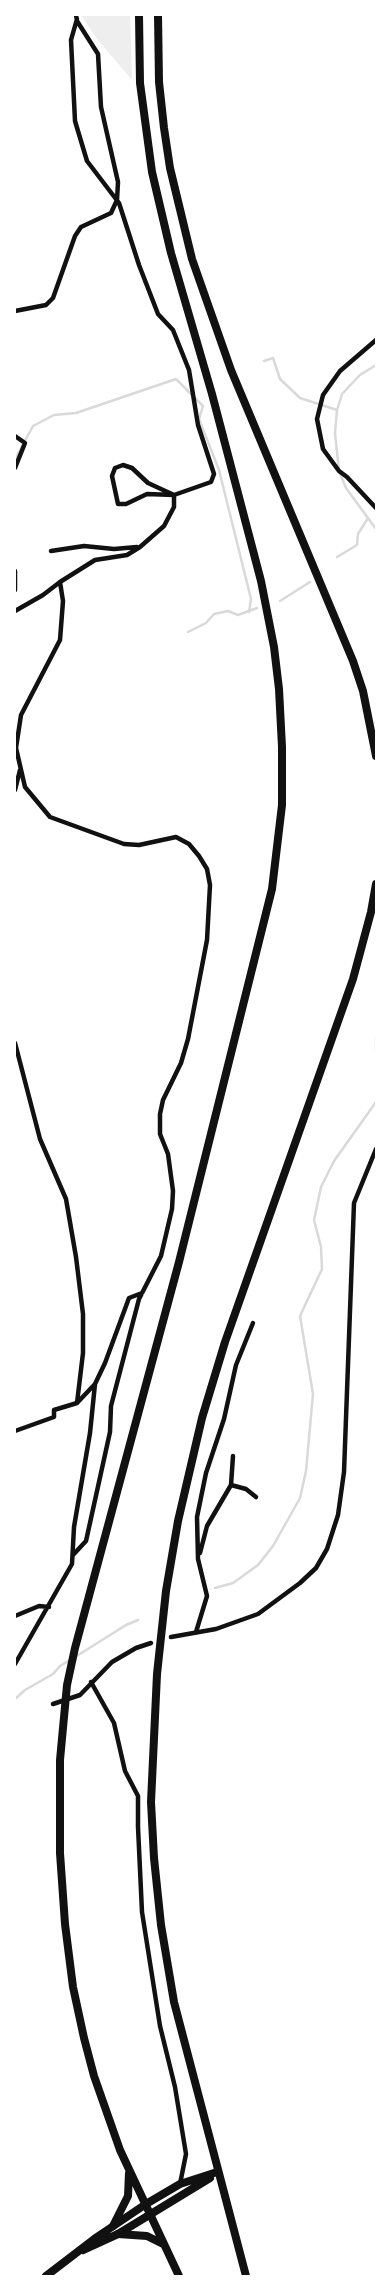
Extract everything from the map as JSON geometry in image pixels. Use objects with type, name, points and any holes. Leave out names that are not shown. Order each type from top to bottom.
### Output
[{"type":"main road","points":[[139,15],[140,83],[152,172],[171,253],[240,497],[269,618],[279,689],[282,805],[272,889],[239,1025],[146,1386],[82,1619],[67,1685],[60,1760],[60,1853],[65,1924],[73,1987],[94,2076],[112,2128],[179,2276]]},
{"type":"main road","points":[[158,15],[159,82],[164,128],[170,168],[192,259],[231,370],[353,661],[363,692],[376,756]]},
{"type":"main road","points":[[246,2276],[174,2002],[161,1925],[154,1858],[152,1761],[155,1693],[165,1600],[178,1521],[202,1418],[225,1342],[352,979],[371,912],[376,884]]},
{"type":"main road","points":[[113,2226],[128,2196],[129,2169]]},
{"type":"main road","points":[[46,2276],[146,2204],[180,2184],[218,2172]]},
{"type":"main road","points":[[77,2252],[118,2234],[218,2172]]},
{"type":"main road","points":[[118,2234],[147,2236],[165,2245]]},
{"type":"street","points":[[15,311],[46,305],[53,298],[75,236],[81,227],[111,214],[117,200],[118,182],[101,107],[98,54],[77,17]]},
{"type":"street","points":[[77,17],[71,40],[75,121],[87,161],[117,200],[158,314],[173,330],[189,370],[198,425],[214,474],[211,482],[174,495],[147,494],[126,504],[118,504],[112,476],[115,468],[124,465],[132,468],[148,483],[174,495]]},
{"type":"street","points":[[376,340],[340,371],[323,395],[317,419],[323,448],[339,471],[376,508]]},
{"type":"street","points":[[15,436],[25,443],[15,468]]},
{"type":"street","points":[[15,611],[44,596],[60,582],[95,560],[127,555],[140,547],[164,526],[174,506],[174,495]]},
{"type":"street","points":[[51,551],[84,546],[114,549],[140,547]]},
{"type":"street","points":[[15,571],[15,590]]},
{"type":"street","points":[[60,582],[63,600],[60,640],[21,715],[16,748],[20,769],[31,796],[50,817],[124,844],[139,845],[176,837],[189,844],[207,869],[210,886],[208,940],[188,1039],[160,1114],[160,1134],[168,1154],[173,1191],[172,1209],[162,1256],[142,1293],[111,1406],[110,1432],[86,1541],[72,1555]]},
{"type":"street","points":[[15,790],[20,769]]},
{"type":"street","points":[[15,1043],[40,1139],[57,1173],[68,1208],[82,1314],[83,1353],[77,1403]]},
{"type":"street","points":[[171,1637],[216,1629],[258,1614],[300,1583],[316,1568],[327,1549],[338,1515],[344,1472],[354,1203],[376,1149]]},
{"type":"street","points":[[15,1431],[54,1417],[54,1410],[77,1403],[95,1384],[105,1363],[129,1298],[142,1293]]},
{"type":"street","points":[[196,1632],[207,1596],[198,1559],[197,1517],[206,1473],[224,1419],[236,1366],[254,1323]]},
{"type":"street","points":[[15,1664],[72,1564],[74,1527],[90,1433],[95,1384]]},
{"type":"street","points":[[198,1559],[207,1526],[231,1485],[233,1456]]},
{"type":"street","points":[[231,1485],[246,1489],[256,1497]]},
{"type":"street","points":[[15,1616],[39,1606],[49,1607]]},
{"type":"street","points":[[53,1704],[80,1696],[91,1682],[112,1662],[136,1648],[151,1644]]},
{"type":"street","points":[[91,1682],[114,1723],[125,1771],[138,1796],[142,1912],[160,2026],[175,2087],[186,2154],[180,2184]]},
{"type":"shaded area","points":[[81,15],[130,15],[132,80],[97,39]]},
{"type":"waterway","points":[[264,361],[273,358],[280,379],[300,398],[337,410]]},
{"type":"waterway","points":[[376,365],[360,375],[342,394],[337,410],[335,433],[339,471],[346,488],[376,529]]},
{"type":"waterway","points":[[15,459],[33,426],[54,415],[76,413],[176,379],[203,406],[199,419],[219,470],[251,599],[249,612]]},
{"type":"waterway","points":[[337,557],[357,545],[358,534],[368,518]]},
{"type":"waterway","points":[[280,601],[310,582]]},
{"type":"waterway","points":[[188,632],[206,623],[214,614],[228,611],[238,615],[257,608]]},
{"type":"waterway","points":[[376,1037],[376,1050]]},
{"type":"waterway","points":[[215,1588],[233,1583],[258,1565],[273,1546],[300,1498],[306,1471],[313,1394],[300,1316],[322,1269],[321,1247],[314,1220],[321,1187],[334,1161],[376,1102]]},
{"type":"waterway","points":[[75,1657],[126,1625],[138,1620]]},
{"type":"waterway","points":[[15,1699],[25,1690],[53,1674],[60,1666],[70,1660]]}]
